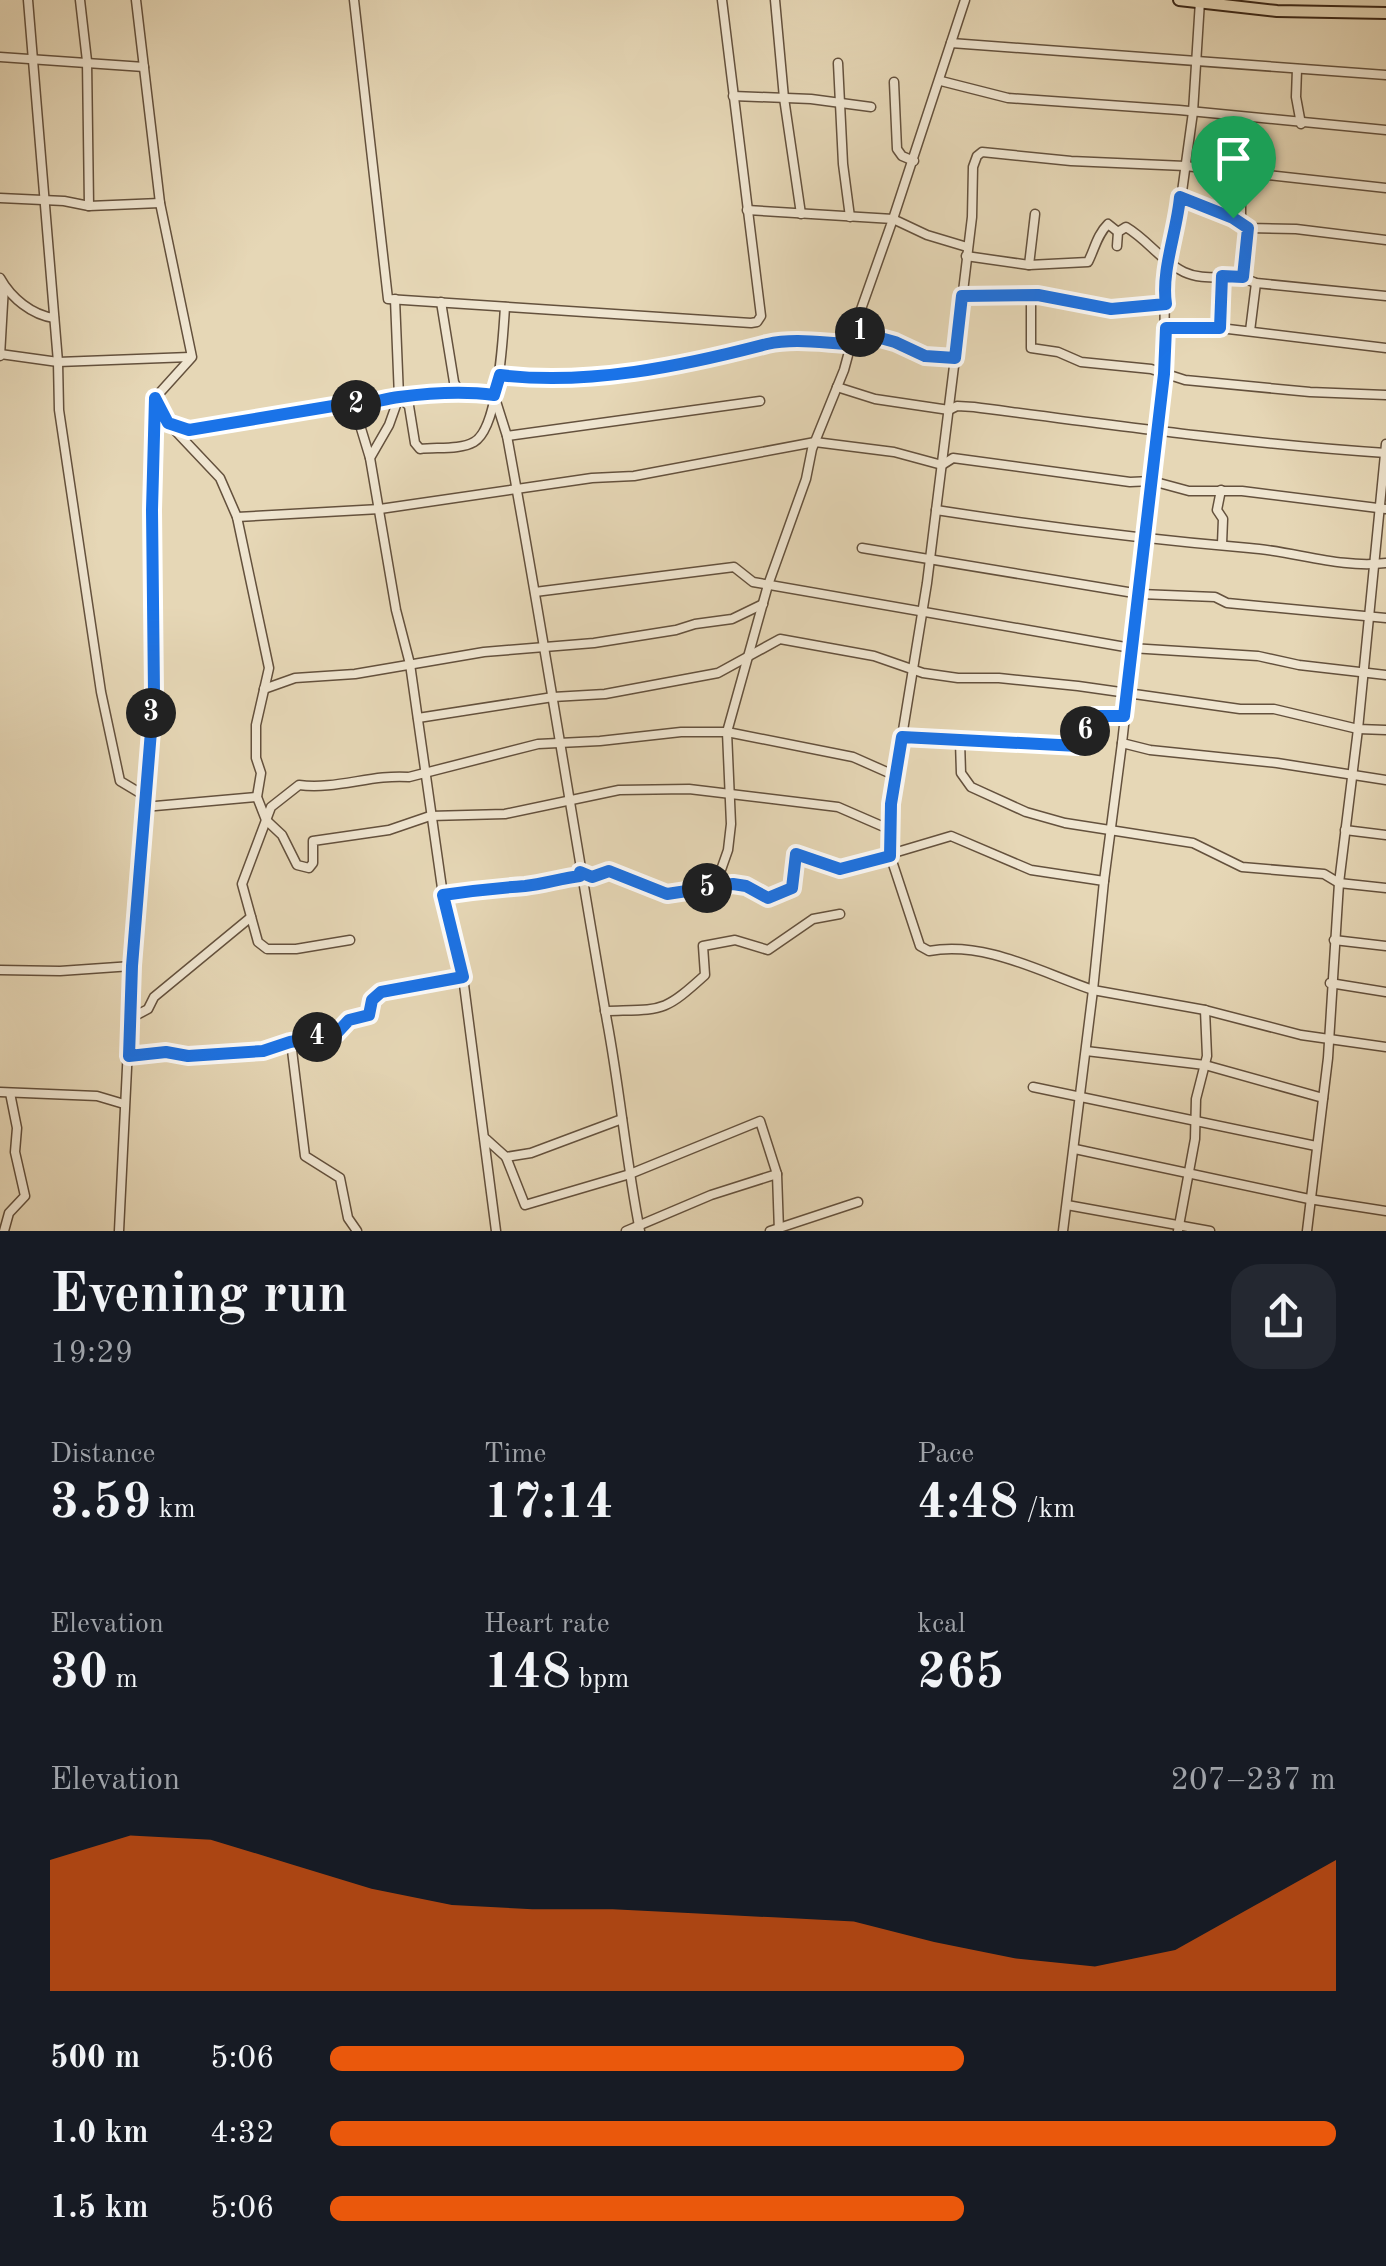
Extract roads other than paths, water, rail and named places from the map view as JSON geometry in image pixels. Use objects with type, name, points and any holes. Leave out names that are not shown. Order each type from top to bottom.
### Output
[{"type":"main road","points":[[1179,0],[1276,11],[1386,13]]},
{"type":"street","points":[[28,0],[59,410],[101,692],[120,781],[145,796]]},
{"type":"street","points":[[80,0],[87,61],[89,206]]},
{"type":"street","points":[[136,0],[160,204],[192,357]]},
{"type":"street","points":[[354,0],[388,299],[757,322],[761,316],[722,0]]},
{"type":"street","points":[[775,0],[784,98],[802,214]]},
{"type":"street","points":[[715,887],[728,850],[727,732],[768,584],[806,479],[815,442],[838,388],[965,0]]},
{"type":"street","points":[[1276,11],[1285,0]]},
{"type":"street","points":[[1062,1231],[1140,594],[1164,374],[1165,279],[1177,228],[1194,112],[1200,1]]},
{"type":"street","points":[[951,43],[1386,75]]},
{"type":"street","points":[[0,57],[144,67]]},
{"type":"street","points":[[838,63],[842,164],[850,217]]},
{"type":"street","points":[[1298,69],[1296,98],[1301,124]]},
{"type":"street","points":[[941,81],[1008,98],[1386,130]]},
{"type":"street","points":[[894,82],[897,149],[914,161]]},
{"type":"street","points":[[734,96],[871,107]]},
{"type":"street","points":[[1386,188],[1185,166],[982,152],[976,156],[930,562],[890,830],[890,856],[920,946],[929,951],[955,946],[982,950],[1093,990],[1205,1010],[1270,1028],[1386,1046]]},
{"type":"street","points":[[1243,277],[1240,196],[1247,173]]},
{"type":"street","points":[[1180,197],[1244,225],[1386,240]]},
{"type":"street","points":[[0,198],[89,206],[160,204]]},
{"type":"street","points":[[747,210],[894,219],[966,251],[1029,264],[1088,262],[1098,235],[1108,224],[1118,232]]},
{"type":"street","points":[[1029,264],[1035,214]]},
{"type":"street","points":[[1116,246],[1118,232],[1126,227],[1169,263],[1198,277],[1243,277],[1256,283],[1386,296]]},
{"type":"street","points":[[1220,328],[1222,276]]},
{"type":"street","points":[[2,282],[26,307],[40,316],[54,318]]},
{"type":"street","points":[[2,282],[0,355],[58,362],[192,357]]},
{"type":"street","points":[[1250,331],[1256,283]]},
{"type":"street","points":[[962,296],[1055,297],[1111,309],[1166,304]]},
{"type":"street","points":[[1031,297],[1031,348],[1058,352],[1081,362],[1124,365],[1185,380],[1386,395]]},
{"type":"street","points":[[370,458],[390,425],[399,397],[394,299]]},
{"type":"street","points":[[440,302],[450,370],[460,392]]},
{"type":"street","points":[[399,397],[409,406],[414,442],[420,449],[465,448],[476,442],[484,434],[500,375],[505,306]]},
{"type":"street","points":[[1166,328],[1220,328],[1386,348]]},
{"type":"street","points":[[855,331],[895,342],[925,356],[955,358]]},
{"type":"street","points":[[500,375],[520,378],[610,373],[798,341],[852,344]]},
{"type":"street","points":[[119,1231],[132,966],[154,694],[155,398],[192,357]]},
{"type":"street","points":[[838,388],[875,399],[949,410],[957,406],[974,407],[1158,432],[1386,453]]},
{"type":"street","points":[[168,423],[189,430],[345,404],[370,406],[399,397],[460,392],[494,395]]},
{"type":"street","points":[[494,395],[507,436],[562,741],[639,1229]]},
{"type":"street","points":[[155,398],[168,423],[220,478],[238,518],[269,668],[256,725],[256,758],[261,773],[257,797],[266,820],[282,835],[296,865],[309,868],[316,858],[310,847],[313,841],[389,830],[430,816],[505,814],[619,790],[690,789],[838,808],[890,830]]},
{"type":"street","points":[[507,436],[760,401]]},
{"type":"street","points":[[345,404],[356,412],[370,458],[396,610],[410,664],[443,895],[463,977],[496,1231]]},
{"type":"street","points":[[238,518],[380,509],[592,478],[634,476],[815,442],[894,452],[942,466]]},
{"type":"street","points":[[1307,1231],[1323,1098],[1339,883],[1383,509],[1386,444]]},
{"type":"street","points":[[942,466],[953,458],[1152,482],[1189,491],[1221,490],[1383,509]]},
{"type":"street","points":[[1221,490],[1217,510],[1224,519],[1222,544]]},
{"type":"street","points":[[936,510],[1146,536],[1172,543],[1222,544],[1374,565],[1386,563]]},
{"type":"street","points":[[862,548],[1140,594],[1215,597],[1227,603],[1386,618]]},
{"type":"street","points":[[535,592],[734,568],[753,582],[922,614],[1131,648],[1258,656],[1299,666],[1386,675]]},
{"type":"street","points":[[264,689],[294,678],[355,674],[484,652],[676,630],[732,619],[763,604]]},
{"type":"street","points":[[418,718],[553,697],[605,694],[718,673],[780,639],[874,656],[958,678],[999,678],[1240,710],[1274,709],[1358,729],[1386,730]]},
{"type":"street","points":[[902,737],[1078,746],[1095,716],[1124,716]]},
{"type":"street","points":[[350,940],[296,949],[268,949],[258,942],[242,884],[274,803],[300,784],[317,787],[424,774],[488,759],[514,748],[562,741],[600,742],[681,732],[727,732],[853,757],[896,776]]},
{"type":"street","points":[[960,741],[961,773],[970,787],[1039,816],[1162,840],[1194,842],[1242,867],[1324,874],[1339,883],[1386,888]]},
{"type":"street","points":[[1122,743],[1386,780]]},
{"type":"street","points":[[144,807],[257,797]]},
{"type":"street","points":[[1345,830],[1386,835]]},
{"type":"street","points":[[443,895],[530,886],[549,880],[562,882],[580,874],[592,877],[609,871],[667,894],[746,886],[768,898],[792,888],[796,854],[840,869],[951,836],[1031,870],[1104,882]]},
{"type":"street","points":[[606,1011],[660,1009],[673,1004],[706,975],[703,946],[735,940],[768,950],[813,919],[840,914]]},
{"type":"street","points":[[130,1018],[148,1009],[154,997],[251,917]]},
{"type":"street","points":[[1334,940],[1386,946]]},
{"type":"street","points":[[0,970],[132,966]]},
{"type":"street","points":[[129,1056],[263,1051],[336,1034],[349,1020],[369,1015],[372,1000],[381,992],[463,977]]},
{"type":"street","points":[[1330,983],[1386,992]]},
{"type":"street","points":[[1179,1228],[1196,1098],[1205,1064],[1205,1010]]},
{"type":"street","points":[[290,1042],[304,1156],[340,1178],[348,1218],[357,1231]]},
{"type":"street","points":[[1086,1051],[1205,1064],[1323,1098]]},
{"type":"street","points":[[1033,1087],[1316,1146]]},
{"type":"street","points":[[4,1231],[9,1214],[25,1196],[16,1152],[17,1128],[5,1093],[97,1096],[124,1104]]},
{"type":"street","points":[[506,1156],[531,1153],[622,1119]]},
{"type":"street","points":[[486,1139],[506,1156],[526,1205],[630,1174],[760,1122],[777,1174],[776,1230],[858,1202]]},
{"type":"street","points":[[1075,1149],[1309,1199],[1386,1210]]},
{"type":"street","points":[[626,1231],[639,1229],[711,1195],[777,1174]]},
{"type":"street","points":[[1067,1204],[1210,1231]]}]
